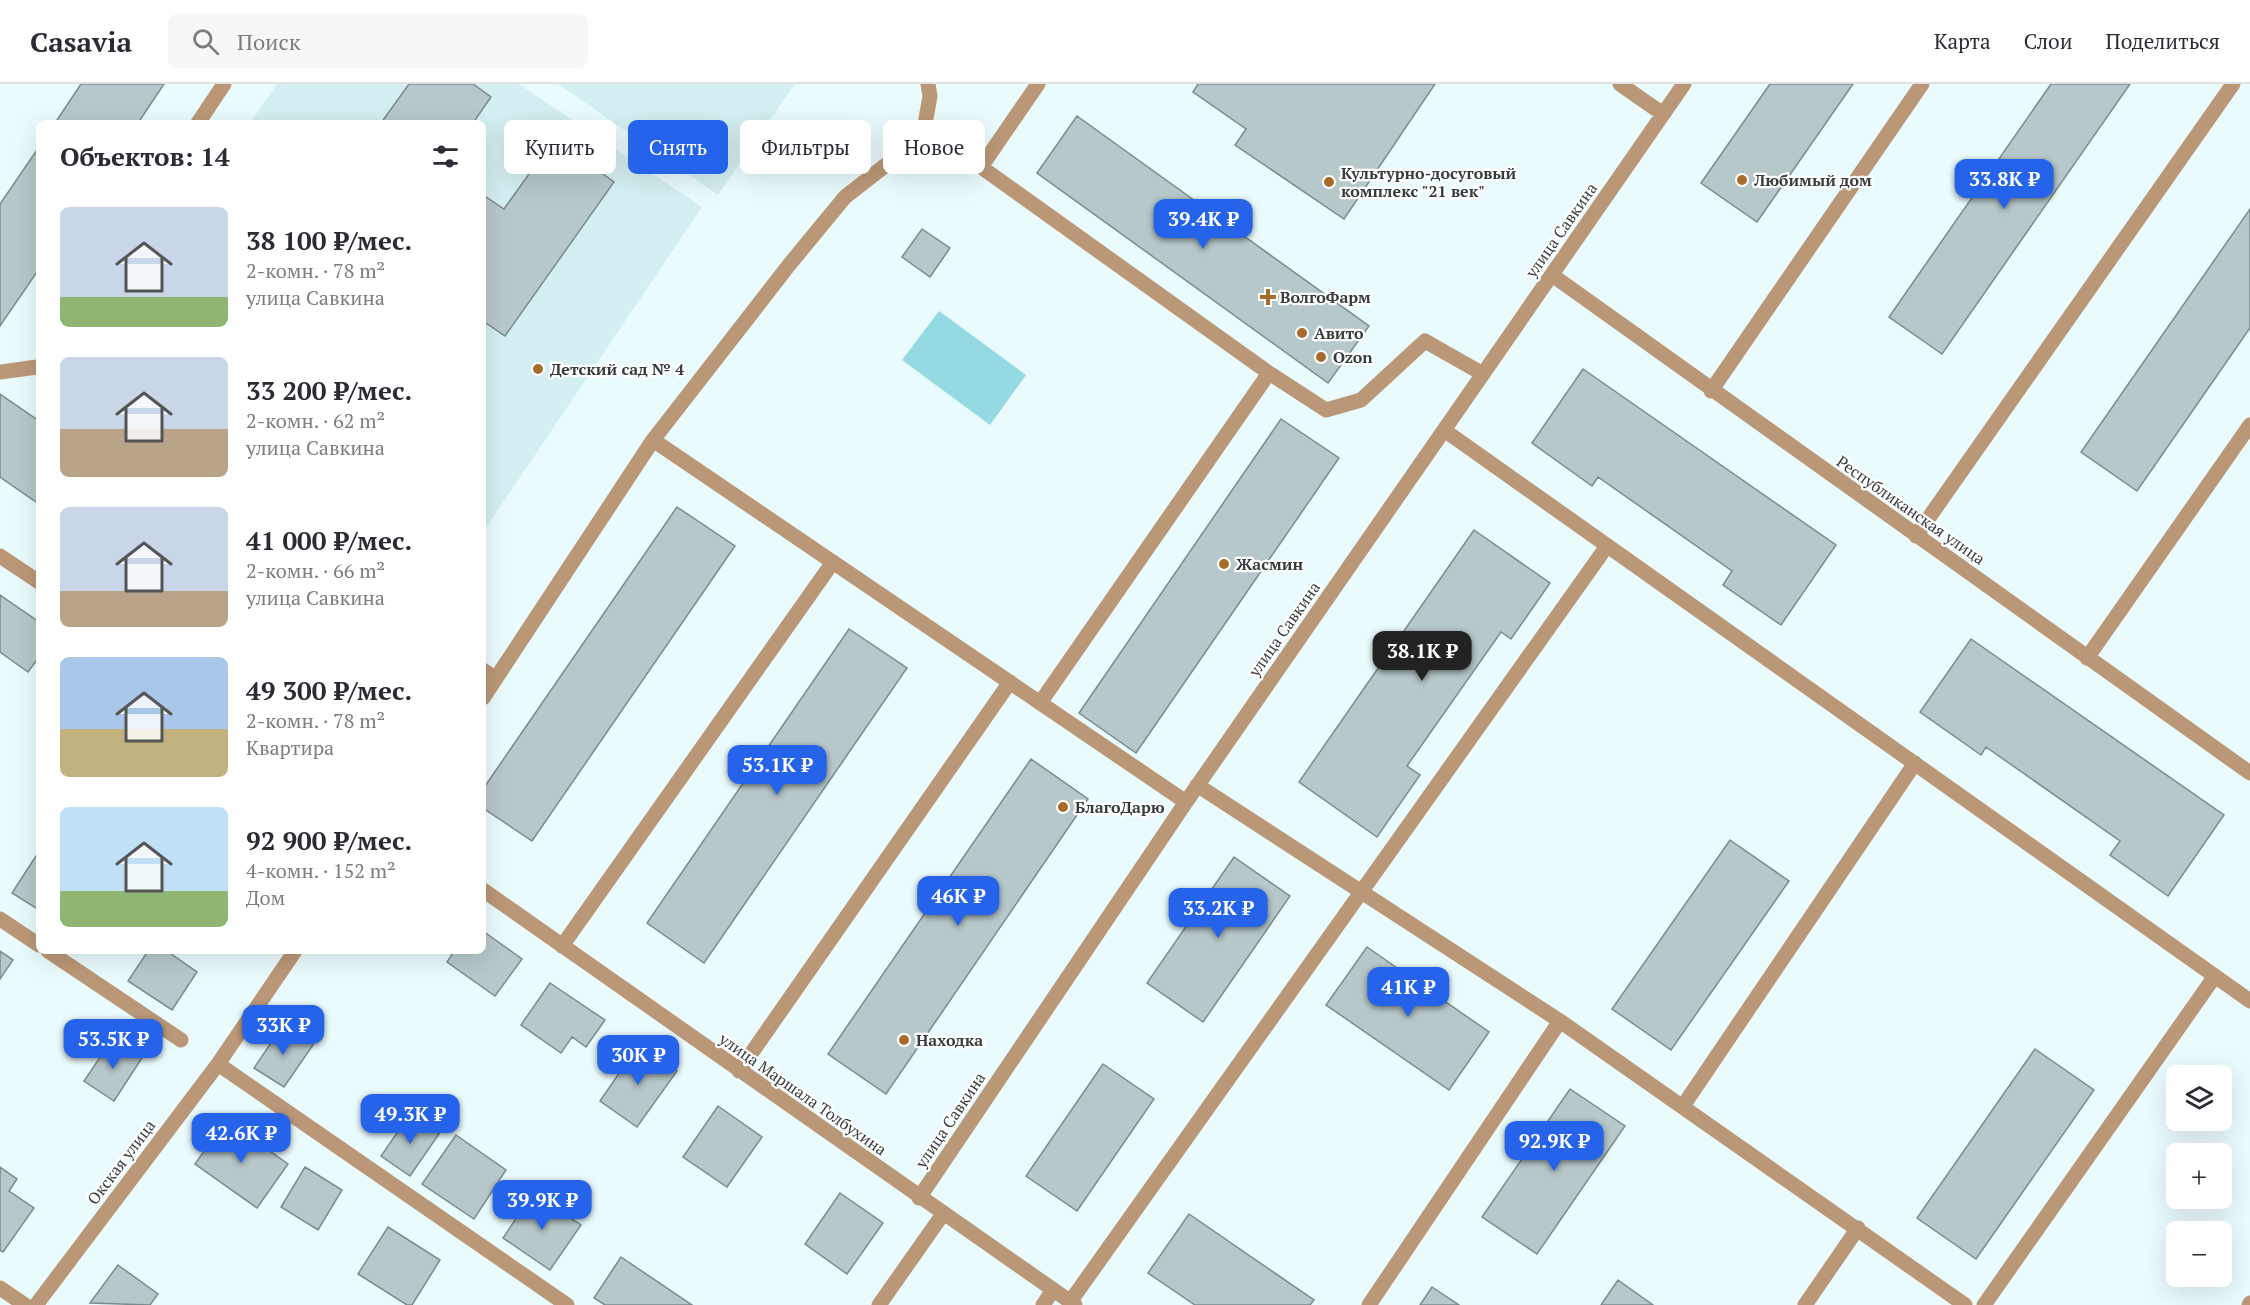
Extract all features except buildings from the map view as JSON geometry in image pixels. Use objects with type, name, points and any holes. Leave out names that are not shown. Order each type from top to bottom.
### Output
[{"type":"street","points":[[200,120],[224,84]]},
{"type":"street","points":[[486,694],[653,440],[789,265],[845,197],[923,136],[930,96],[928,84]]},
{"type":"street","points":[[1038,84],[981,167],[1269,373],[1326,410],[1361,400],[1425,341],[1483,374]]},
{"type":"street","points":[[1620,84],[1663,114]]},
{"type":"street","name":"улица Савкина","points":[[919,1198],[1197,785],[1684,84]]},
{"type":"street","points":[[1712,391],[1923,84]]},
{"type":"street","points":[[1916,536],[2233,84]]},
{"type":"street","name":"Республиканская улица","points":[[1552,275],[2250,773]]},
{"type":"street","points":[[0,372],[36,367]]},
{"type":"street","points":[[1040,703],[1269,373]]},
{"type":"street","points":[[2087,658],[2250,424]]},
{"type":"street","points":[[1444,430],[2250,1000]]},
{"type":"street","points":[[653,440],[1186,802]]},
{"type":"street","points":[[1072,1303],[1359,892],[1607,546]]},
{"type":"street","points":[[0,556],[36,580]]},
{"type":"street","points":[[562,946],[833,562]]},
{"type":"street","points":[[486,672],[496,679]]},
{"type":"street","points":[[739,1071],[1010,682]]},
{"type":"street","points":[[1683,1106],[1915,762]]},
{"type":"street","points":[[1197,785],[1560,1022],[1858,1228],[1965,1305]]},
{"type":"street","name":"улица Маршала Толбухина","points":[[486,892],[919,1198],[1072,1303]]},
{"type":"street","points":[[0,919],[36,943]]},
{"type":"street","points":[[52,954],[181,1040]]},
{"type":"street","name":"Окская улица","points":[[36,1305],[218,1064],[293,954]]},
{"type":"street","points":[[1984,1305],[2215,976]]},
{"type":"street","points":[[1369,1305],[1560,1022]]},
{"type":"street","points":[[218,1064],[567,1305]]},
{"type":"street","points":[[879,1305],[943,1214]]},
{"type":"street","points":[[1805,1305],[1858,1228]]},
{"type":"street","points":[[0,1288],[25,1305]]},
{"type":"street","points":[[1043,1305],[1053,1290]]},
{"type":"shaded area","name":"Детский сад № 4","points":[[277,84],[519,84],[573,120],[504,120],[504,174],[616,174],[616,149],[628,157],[628,174],[653,174],[702,207],[486,528],[486,120],[252,120]]},
{"type":"shaded area","points":[[558,84],[795,84],[770,120],[740,120],[740,163],[718,195],[688,174],[728,174],[728,120],[628,120],[628,133],[616,124],[616,120],[610,120]]},
{"type":"shaded area","points":[[939,311],[1026,375],[990,425],[902,360]]},
{"type":"place","name":"Любимый дом","points":[[1742,180]]},
{"type":"place","name":"Культурно-досуговый комплекс \"21 век\"","points":[[1329,182]]},
{"type":"place","name":"ВолгоФарм","points":[[1268,297]]},
{"type":"place","name":"Авито","points":[[1302,333]]},
{"type":"place","name":"Ozon","points":[[1321,357]]},
{"type":"place","name":"Детский сад № 4","points":[[538,369]]},
{"type":"place","name":"Жасмин","points":[[1224,564]]},
{"type":"place","name":"БлагоДарю","points":[[1063,807]]},
{"type":"place","name":"Находка","points":[[904,1040]]}]
